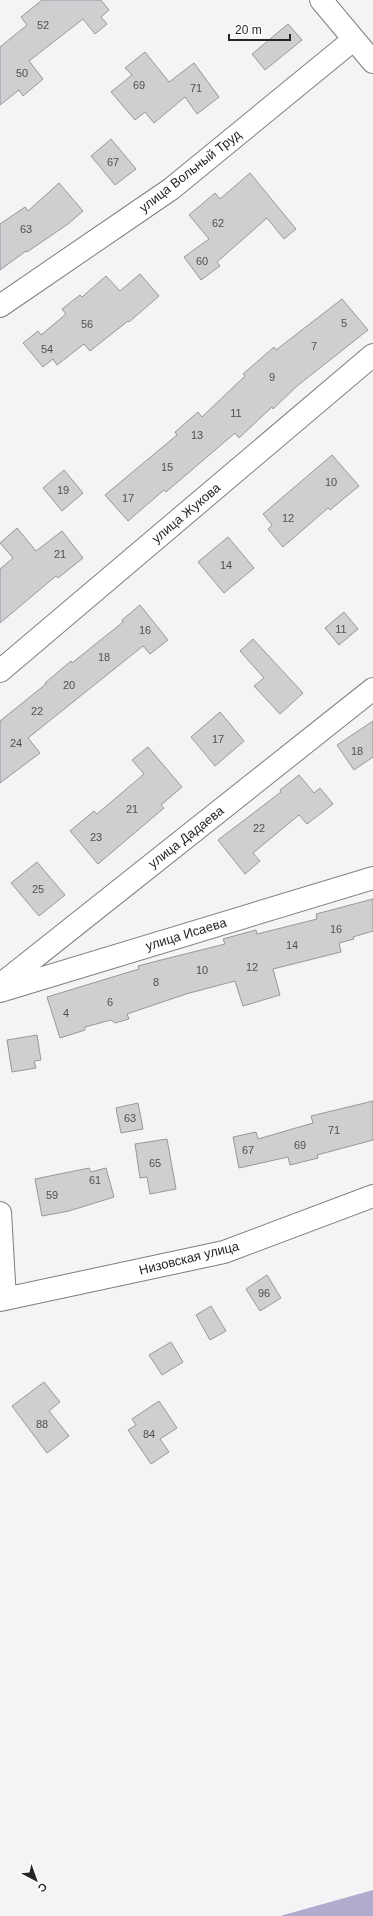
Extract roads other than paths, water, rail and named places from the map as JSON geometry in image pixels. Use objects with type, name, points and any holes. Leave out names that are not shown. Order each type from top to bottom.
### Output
[{"type":"street","points":[[321,0],[373,62]]},
{"type":"street","name":"улица Вольный Труд","points":[[0,306],[171,189],[353,40]]},
{"type":"street","name":"улица Жукова","points":[[0,671],[373,355]]},
{"type":"street","name":"улица Дадаева","points":[[0,985],[373,689]]},
{"type":"street","name":"улица Исаева","points":[[0,991],[373,878]]},
{"type":"street","name":"Низовская улица","points":[[3,1299],[224,1252],[373,1196]]},
{"type":"street","points":[[0,1213],[3,1299]]}]
